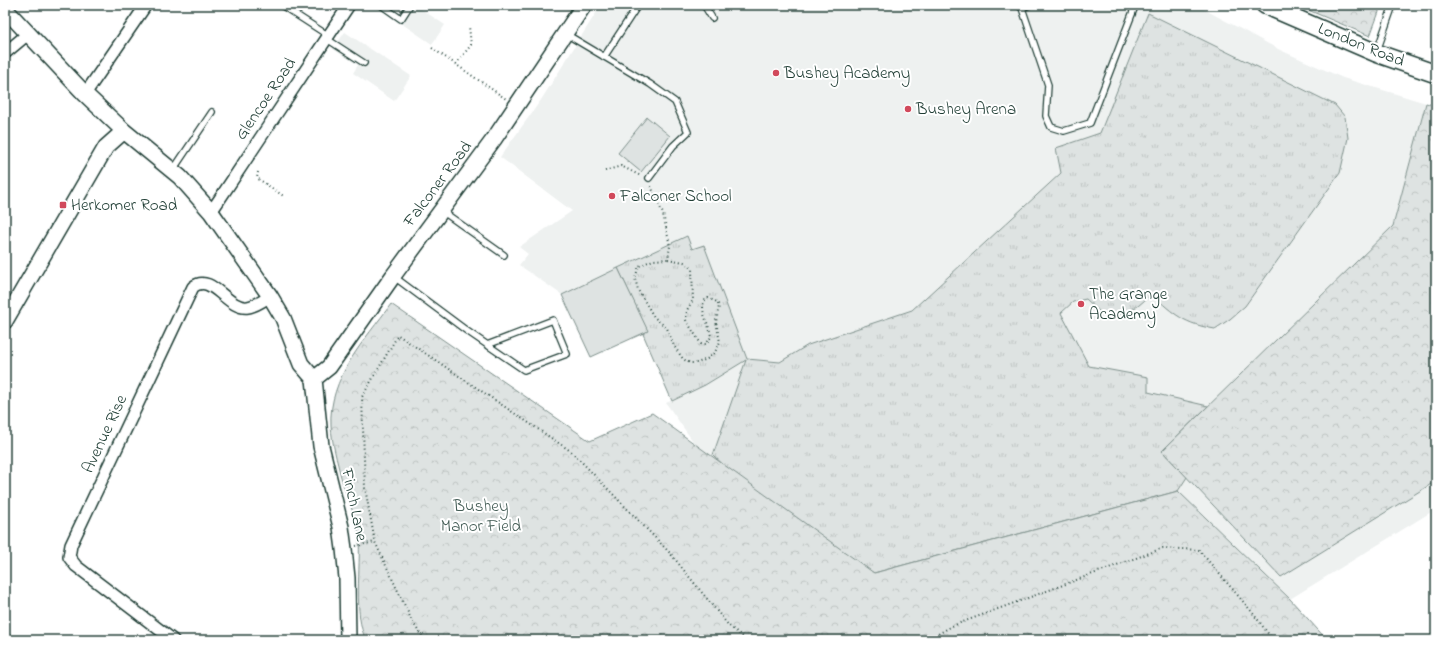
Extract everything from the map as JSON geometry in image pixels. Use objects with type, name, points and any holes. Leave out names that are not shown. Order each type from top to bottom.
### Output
[{"type":"main road","name":"London Road","points":[[1266,5],[1376,53],[1436,74]]},
{"type":"street","points":[[85,94],[146,5]]},
{"type":"street","name":"Glencoe Road","points":[[211,212],[349,5]]},
{"type":"street","name":"Falconer Road","points":[[314,379],[329,367],[393,276],[517,106],[584,5]]},
{"type":"street","points":[[5,9],[85,94],[124,131],[173,171],[211,212],[270,296],[283,318],[301,364],[314,379]]},
{"type":"street","points":[[5,53],[29,33]]},
{"type":"street","points":[[5,321],[106,147],[124,131]]},
{"type":"street","name":"Avenue Rise","points":[[173,640],[76,566],[69,556],[71,545],[193,287],[197,284],[206,284],[230,302],[242,307],[256,305],[270,296]]},
{"type":"street","name":"Finch Lane","points":[[314,379],[321,446],[341,527],[344,549],[347,578],[348,640]]},
{"type":"lane","points":[[281,5],[364,63]]},
{"type":"lane","points":[[381,5],[401,19],[410,5]]},
{"type":"lane","points":[[604,57],[638,5]]},
{"type":"lane","points":[[704,5],[712,18]]},
{"type":"lane","points":[[1029,5],[1020,6],[1048,85],[1046,116],[1052,127],[1064,131],[1090,123],[1134,9],[1132,5]]},
{"type":"lane","points":[[1376,53],[1393,5]]},
{"type":"lane","points":[[566,34],[650,84],[675,102],[688,132],[673,146],[649,178]]},
{"type":"lane","points":[[173,171],[212,112]]},
{"type":"lane","points":[[442,210],[504,255]]},
{"type":"lane","points":[[393,276],[487,345],[524,370],[567,354],[553,320],[487,345]]},
{"type":"path","points":[[456,64],[471,45],[469,26]]},
{"type":"path","points":[[432,48],[517,106]]},
{"type":"path","points":[[605,171],[621,166],[649,178],[652,192],[663,214],[670,246],[668,259]]},
{"type":"path","points":[[258,172],[257,178],[285,197]]},
{"type":"path","points":[[668,259],[684,262],[692,268],[693,300],[687,310],[686,320],[701,344],[706,344],[711,337],[710,328],[703,313],[704,301],[708,298],[712,299],[717,302],[719,306],[716,322],[720,342],[715,352],[707,359],[697,363],[690,364],[683,359],[674,346],[667,328],[654,318],[638,290],[635,278],[639,266],[653,260],[668,259]]},
{"type":"path","points":[[424,640],[412,621],[375,542],[365,488],[362,396],[398,335],[572,452],[670,553],[729,626],[747,640]]},
{"type":"path","points":[[344,549],[375,542]]},
{"type":"path","points":[[928,640],[952,626],[1163,548],[1199,550],[1252,612],[1273,640]]},
{"type":"shaded area","points":[[374,5],[388,5],[397,11],[401,5],[415,5],[445,25],[432,44]]},
{"type":"shaded area","name":"The Grange Academy","points":[[601,5],[1196,5],[1280,50],[1343,78],[1426,103],[1393,226],[1436,232],[1436,509],[1290,599],[1178,491],[874,573],[759,535],[666,403],[705,385],[746,359],[704,245],[692,249],[687,236],[648,331],[591,357],[562,295],[519,265],[528,254],[519,247],[572,211],[500,157],[541,100]]},
{"type":"shaded area","points":[[345,32],[411,76],[394,101],[353,73],[358,65],[333,49]]},
{"type":"green space","points":[[1311,5],[1378,5],[1379,12],[1370,36],[1308,10]]},
{"type":"green space","points":[[1148,13],[1335,105],[1345,117],[1348,138],[1340,173],[1245,306],[1215,329],[1180,318],[1152,294],[1138,306],[1121,314],[1100,312],[1086,299],[1073,302],[1061,313],[1089,366],[1148,377],[1148,392],[1208,406],[1162,451],[1187,477],[1178,491],[874,573],[804,541],[713,455],[746,360],[705,385],[672,401],[643,334],[647,331],[618,268],[687,236],[692,249],[704,245],[747,359],[780,362],[808,345],[912,310],[1061,173],[1056,148],[1100,133]]},
{"type":"green space","points":[[1426,103],[1436,106],[1436,481],[1281,577],[1162,451],[1393,226]]},
{"type":"green space","points":[[647,117],[670,136],[641,172],[618,153]]},
{"type":"green space","points":[[618,268],[648,331],[591,357],[562,295]]},
{"type":"green space","name":"Bushey Manor Field","points":[[391,304],[590,441],[652,413],[874,573],[1178,491],[1290,599],[1327,640],[366,640],[362,629],[359,604],[358,530],[343,484],[332,439],[332,408],[335,392],[350,360]]},
{"type":"place","name":"Bushey Academy","points":[[776,73]]},
{"type":"place","name":"Bushey Arena","points":[[908,109]]},
{"type":"place","name":"Falconer School","points":[[612,196]]},
{"type":"place","name":"Herkomer Road","points":[[63,205]]},
{"type":"place","name":"The Grange Academy","points":[[1081,304]]}]
